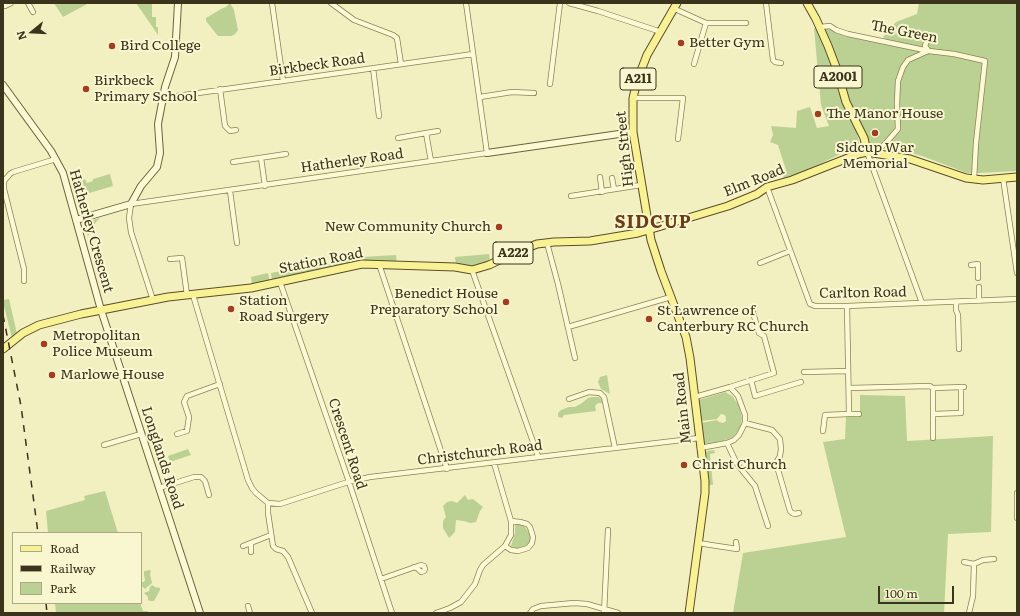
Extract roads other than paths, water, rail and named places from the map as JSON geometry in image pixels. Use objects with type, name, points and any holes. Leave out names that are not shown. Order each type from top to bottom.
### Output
[{"type":"main road","name":"A2001","points":[[807,3],[820,26],[836,67],[844,96],[869,152]]},
{"type":"main road","name":"High Street","points":[[649,230],[633,132],[633,98],[637,81],[647,55],[676,6]]},
{"type":"main road","points":[[869,152],[910,159],[974,180],[1017,177]]},
{"type":"main road","name":"Elm Road","points":[[649,230],[728,206],[757,194],[767,187],[792,180],[858,154],[869,152]]},
{"type":"main road","name":"Station Road","points":[[3,349],[23,334],[39,325],[59,319],[153,300],[247,289],[362,264],[455,267],[472,270],[489,265],[526,248],[547,243],[590,241],[649,230]]},
{"type":"main road","name":"Main Road","points":[[649,230],[661,271],[686,337],[690,358],[705,481],[705,493],[689,613]]},
{"type":"street","points":[[3,5],[5,6],[10,3]]},
{"type":"street","points":[[28,3],[33,12]]},
{"type":"street","points":[[153,300],[131,232],[129,218],[131,204],[141,186],[157,167],[159,160],[160,147],[158,128],[168,77],[175,57],[178,3]]},
{"type":"street","points":[[272,3],[283,81]]},
{"type":"street","points":[[331,3],[354,20],[393,35],[397,38],[401,64]]},
{"type":"street","points":[[466,3],[487,153]]},
{"type":"street","points":[[550,84],[560,3]]},
{"type":"street","points":[[569,3],[605,13],[661,32]]},
{"type":"street","points":[[766,3],[774,61],[780,63]]},
{"type":"street","points":[[676,6],[706,23],[746,23]]},
{"type":"street","points":[[694,64],[706,23]]},
{"type":"street","name":"The Green","points":[[820,26],[830,26],[836,30],[848,34],[929,51],[985,60],[976,143],[974,180]]},
{"type":"street","points":[[922,303],[869,152],[878,149],[885,144],[898,129],[898,81],[903,67],[908,60],[929,51],[925,46],[928,38]]},
{"type":"street","points":[[767,50],[773,50]]},
{"type":"street","name":"Birkbeck Road","points":[[163,98],[473,54]]},
{"type":"street","points":[[373,68],[379,116]]},
{"type":"street","name":"Hatherley Crescent","points":[[3,86],[56,159],[63,173],[101,310]]},
{"type":"street","points":[[220,89],[225,126],[230,131],[236,130]]},
{"type":"street","points":[[480,97],[512,92],[534,93]]},
{"type":"street","points":[[633,98],[683,98],[678,139]]},
{"type":"street","points":[[398,138],[438,132]]},
{"type":"street","name":"Hatherley Road","points":[[76,220],[131,204],[265,186],[633,132]]},
{"type":"street","points":[[426,134],[431,161]]},
{"type":"street","points":[[233,162],[286,154]]},
{"type":"street","points":[[261,158],[265,186]]},
{"type":"street","points":[[24,281],[24,269],[6,199],[3,185],[4,180],[14,172],[56,159]]},
{"type":"street","points":[[600,177],[602,192]]},
{"type":"street","points":[[612,178],[614,190]]},
{"type":"street","points":[[1003,178],[1017,273]]},
{"type":"street","points":[[571,196],[641,185]]},
{"type":"street","name":"Carlton Road","points":[[767,187],[810,304],[815,306],[847,306],[1017,299]]},
{"type":"street","points":[[230,191],[237,243]]},
{"type":"street","points":[[547,243],[575,358]]},
{"type":"street","points":[[760,263],[790,251]]},
{"type":"street","points":[[170,259],[182,258],[190,295],[220,384],[252,488],[260,498],[268,503],[273,546],[276,549],[283,551],[288,557],[312,613]]},
{"type":"street","points":[[379,264],[447,469]]},
{"type":"street","points":[[971,265],[978,264],[978,278]]},
{"type":"street","points":[[472,270],[538,456]]},
{"type":"street","name":"Crescent Road","points":[[280,282],[348,479],[392,613]]},
{"type":"street","points":[[979,287],[979,301]]},
{"type":"street","points":[[568,327],[671,297]]},
{"type":"street","points":[[956,302],[959,350]]},
{"type":"street","points":[[847,306],[849,414]]},
{"type":"street","points":[[695,397],[774,373],[764,336],[759,333],[752,309]]},
{"type":"street","name":"Longlands Road","points":[[101,310],[200,613]]},
{"type":"street","points":[[804,372],[848,371]]},
{"type":"street","points":[[751,380],[756,396],[801,382]]},
{"type":"street","points":[[177,434],[187,431],[189,417],[184,402],[187,396],[220,384]]},
{"type":"street","points":[[849,388],[930,386],[933,388],[962,387],[961,413],[933,414]]},
{"type":"street","points":[[700,448],[727,443],[734,440],[739,435],[745,423],[745,415],[742,405],[738,396],[730,387]]},
{"type":"street","points":[[933,388],[933,438]]},
{"type":"street","points":[[569,399],[589,392],[600,393],[604,397],[615,448]]},
{"type":"street","points":[[823,430],[825,415],[859,414]]},
{"type":"street","points":[[745,423],[772,430],[780,439],[780,456],[776,463],[790,511],[795,514],[799,513]]},
{"type":"street","points":[[104,445],[141,434]]},
{"type":"street","name":"Christchurch Road","points":[[268,503],[280,504],[348,482],[370,477],[699,438]]},
{"type":"street","points":[[727,443],[737,464],[755,486],[768,526]]},
{"type":"street","points":[[436,613],[461,602],[475,584],[483,566],[505,546],[512,535],[511,521],[494,463]]},
{"type":"street","points":[[159,488],[194,477],[201,477],[205,481],[209,495]]},
{"type":"street","points":[[1017,493],[1017,518]]},
{"type":"street","points":[[505,546],[511,550],[518,551],[528,548],[532,543],[533,537],[527,524],[511,521]]},
{"type":"street","points":[[605,611],[608,530]]},
{"type":"street","points":[[243,546],[271,536]]},
{"type":"street","points":[[698,543],[737,549],[736,542]]},
{"type":"street","points":[[251,544],[252,552]]},
{"type":"street","points":[[964,562],[974,564],[983,560],[994,559]]},
{"type":"street","points":[[969,613],[973,596],[974,564]]},
{"type":"street","points":[[381,579],[414,568]]},
{"type":"street","points":[[530,613],[533,609],[541,606],[574,603],[587,604],[605,611],[618,613]]},
{"type":"street","points":[[248,606],[250,613]]},
{"type":"railway","points":[[3,315],[21,406],[38,532]]},
{"type":"railway","points":[[46,604],[47,613]]},
{"type":"place","name":"Better Gym","points":[[681,43]]},
{"type":"place","name":"Bird College","points":[[112,46]]},
{"type":"place","name":"Birkbeck Primary School","points":[[86,89]]},
{"type":"place","name":"The Manor House","points":[[818,114]]},
{"type":"place","name":"Sidcup War Memorial","points":[[875,133]]},
{"type":"place","name":"New Community Church","points":[[499,227]]},
{"type":"place","name":"Benedict House Preparatory School","points":[[506,302]]},
{"type":"place","name":"Station Road Surgery","points":[[231,309]]},
{"type":"place","name":"St Lawrence of Canterbury RC Church","points":[[649,319]]},
{"type":"place","name":"Metropolitan Police Museum","points":[[44,344]]},
{"type":"place","name":"Marlowe House","points":[[52,375]]},
{"type":"place","name":"Christ Church","points":[[684,465]]},
{"type":"district","name":"SIDCUP","points":[[653,223]]}]
